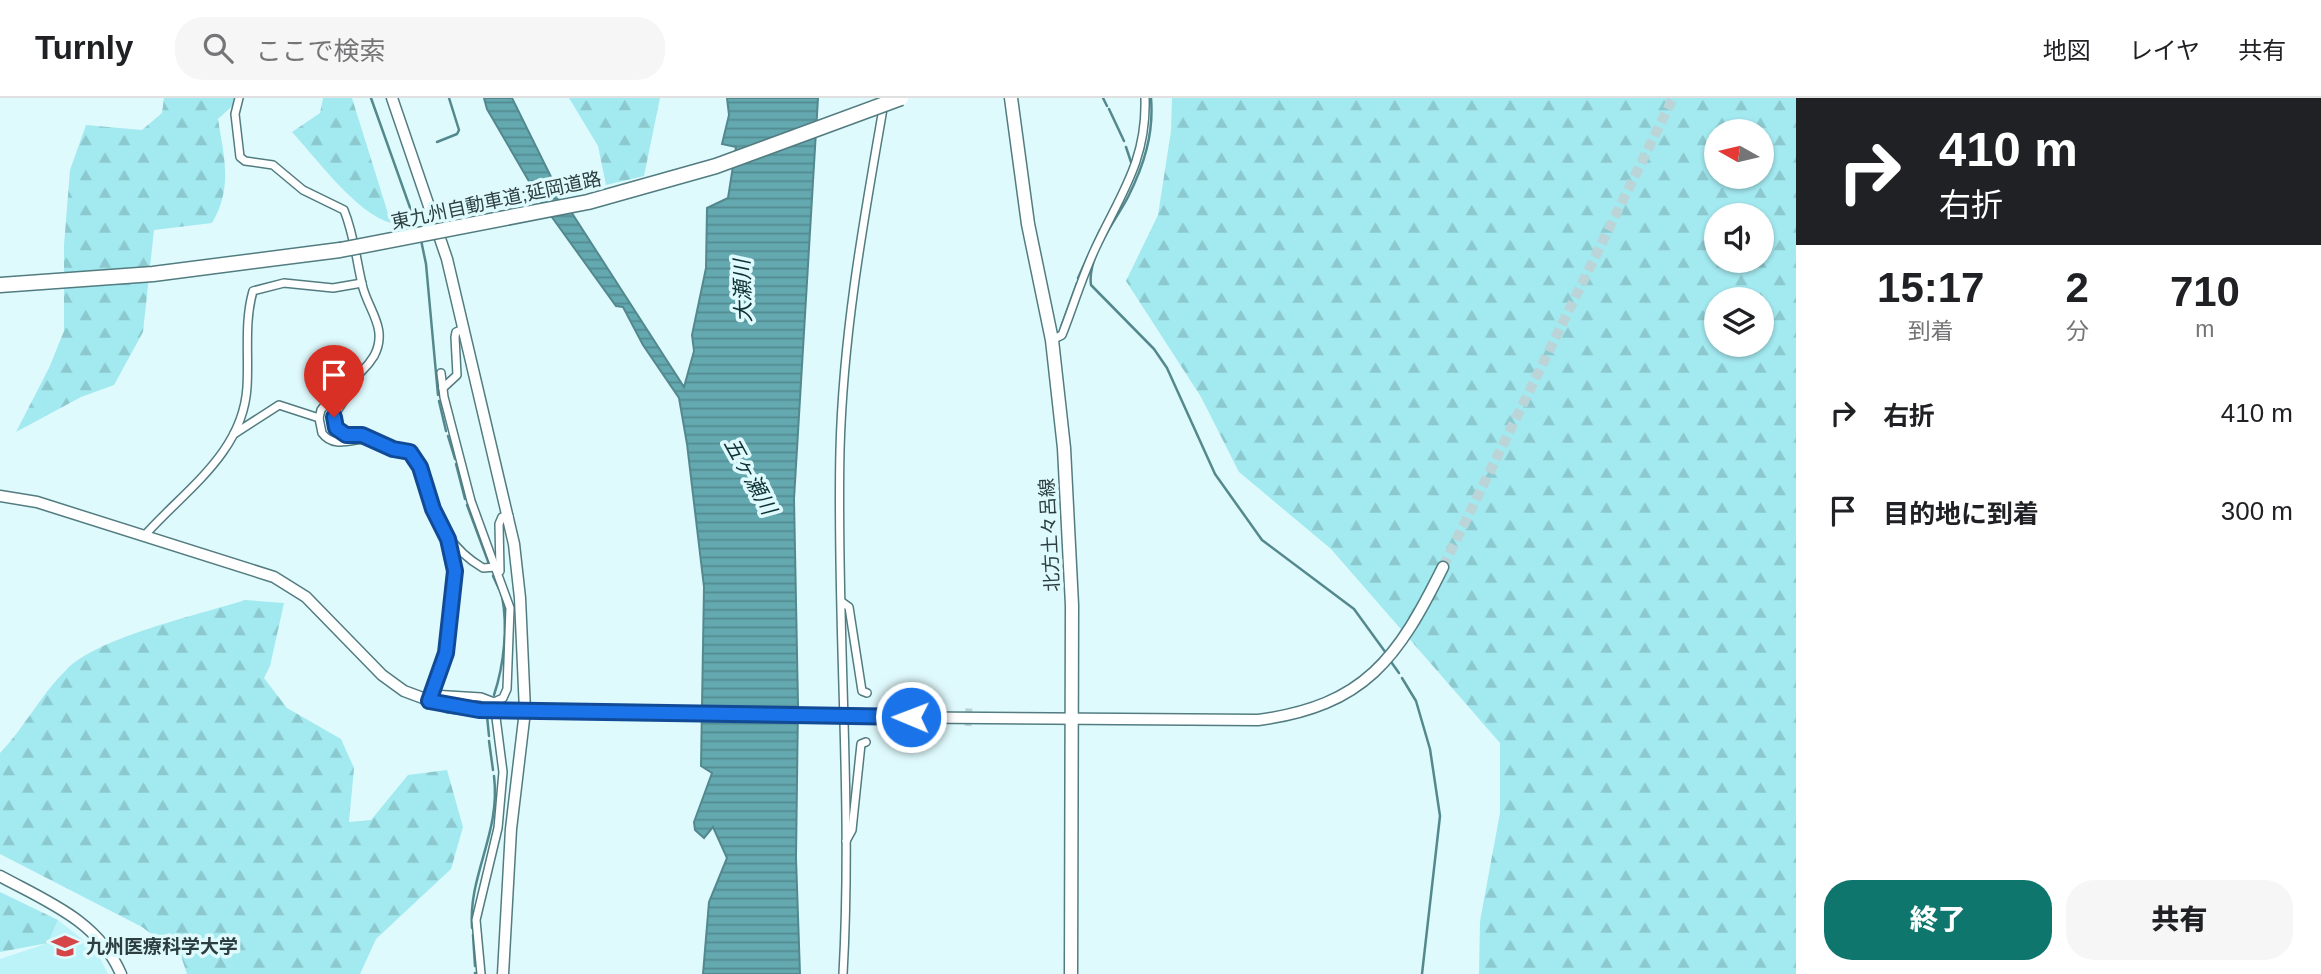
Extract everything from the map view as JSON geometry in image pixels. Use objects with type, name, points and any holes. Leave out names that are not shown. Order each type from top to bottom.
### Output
[{"type":"highway","name":"東九州自動車道;延岡道路","points":[[0,280],[85,279],[153,274],[340,250],[588,202],[716,166],[901,98]]},
{"type":"highway","points":[[0,293],[153,274]]},
{"type":"highway","name":"東九州自動車道;延岡道路","points":[[0,280],[85,279]]},
{"type":"main road","name":"北方土々呂線","points":[[1011,98],[1030,234],[1052,340],[1060,398],[1069,524],[1073,719],[1071,974]]},
{"type":"street","points":[[239,98],[235,122],[240,157],[244,161],[273,165],[303,190],[341,207],[354,239],[362,283],[375,313],[379,333],[376,351],[337,411],[334,423],[346,435],[362,435],[378,440],[393,449],[410,452],[415,457],[433,509],[448,539],[455,571],[450,627],[446,653],[431,697]]},
{"type":"street","points":[[392,98],[439,235],[463,328],[509,515],[520,598],[525,711],[511,829],[503,974]]},
{"type":"street","points":[[843,974],[846,841],[840,450],[849,317],[885,98]]},
{"type":"street","points":[[1052,340],[1062,335],[1094,251],[1133,171],[1146,128],[1145,98]]},
{"type":"street","points":[[145,535],[211,471],[233,434],[247,385],[246,354],[253,291],[284,283],[333,288],[362,283]]},
{"type":"street","points":[[443,388],[457,374],[455,337],[456,332],[463,328]]},
{"type":"street","points":[[366,365],[349,385],[327,401],[319,418],[322,433],[329,440],[378,440]]},
{"type":"street","points":[[431,697],[481,697],[494,702],[503,698],[510,628],[510,608],[471,501],[441,373]]},
{"type":"street","points":[[233,434],[278,405],[319,418]]},
{"type":"street","points":[[0,496],[37,502],[274,576],[306,597],[382,675],[404,691],[479,710],[856,717],[1258,720],[1290,715],[1325,704],[1353,689],[1382,667],[1415,625],[1443,567]]},
{"type":"street","points":[[498,571],[499,524],[502,517],[509,515]]},
{"type":"street","points":[[448,539],[483,568],[498,571]]},
{"type":"street","points":[[842,602],[849,607],[862,691],[867,694]]},
{"type":"street","points":[[481,974],[476,919],[498,828],[503,772],[494,702]]},
{"type":"street","points":[[846,841],[852,830],[861,744],[866,742]]},
{"type":"street","points":[[0,876],[81,920],[104,943],[121,974]]},
{"type":"shaded area","name":"九州医療科学大学","points":[[58,920],[96,950],[108,974],[0,974],[0,959],[48,943]]},
{"type":"green space","points":[[164,98],[241,98],[218,119],[225,172],[219,210],[212,223],[154,230],[143,332],[114,385],[81,397],[16,432],[49,368],[64,331],[64,245],[70,170],[86,125],[142,130],[162,113]]},
{"type":"green space","points":[[323,98],[352,98],[391,223],[378,218],[351,197],[292,132],[320,113]]},
{"type":"green space","points":[[569,98],[660,98],[644,176],[606,185],[598,146]]},
{"type":"green space","points":[[1172,98],[1796,98],[1796,974],[1479,974],[1480,921],[1500,813],[1500,743],[1331,549],[1239,472],[1201,397],[1126,281],[1158,215],[1171,131]]},
{"type":"green space","points":[[245,600],[284,603],[270,666],[264,678],[287,708],[341,739],[354,768],[349,822],[371,820],[408,775],[447,770],[463,827],[451,869],[376,939],[360,974],[187,974],[181,956],[142,927],[0,854],[0,753],[67,669],[82,657],[125,637]]},
{"type":"green space","points":[[0,892],[58,920],[48,943],[0,952]]},
{"type":"water","points":[[484,98],[512,98],[559,193],[684,387],[694,351],[692,335],[706,268],[707,208],[728,198],[736,147],[722,144],[729,115],[727,98],[818,98],[794,499],[798,705],[796,858],[800,974],[703,974],[709,902],[727,858],[713,827],[704,838],[695,830],[694,822],[712,773],[701,766],[704,587],[679,398],[643,345],[623,307],[616,306],[541,202],[487,109]]},
{"type":"waterway","points":[[371,98],[418,230]]},
{"type":"waterway","points":[[437,142],[457,134],[459,130],[449,98]]},
{"type":"waterway","points":[[1103,98],[1107,106]]},
{"type":"waterway","points":[[1151,98],[1151,124],[1143,161],[1128,197],[1098,251],[1093,263],[1091,285],[1154,349],[1167,368],[1215,474],[1262,540],[1354,609],[1386,653]]},
{"type":"waterway","points":[[1109,109],[1124,141]]},
{"type":"waterway","points":[[1126,147],[1132,165]]},
{"type":"waterway","points":[[1078,278],[1100,230]]},
{"type":"waterway","points":[[421,240],[426,264],[438,395]]},
{"type":"waterway","points":[[1061,327],[1077,283]]},
{"type":"waterway","points":[[439,401],[446,431]]},
{"type":"waterway","points":[[448,436],[455,459]]},
{"type":"waterway","points":[[456,464],[465,499]]},
{"type":"waterway","points":[[467,505],[489,564]]},
{"type":"waterway","points":[[493,576],[499,589]]},
{"type":"waterway","points":[[494,695],[504,646],[502,596]]},
{"type":"waterway","points":[[1389,659],[1399,673]]},
{"type":"waterway","points":[[1402,678],[1416,701],[1430,749],[1440,816],[1422,974]]},
{"type":"waterway","points":[[487,716],[489,736]]},
{"type":"waterway","points":[[489,741],[493,770]]},
{"type":"waterway","points":[[472,928],[475,890],[493,816],[494,776]]},
{"type":"waterway","points":[[473,935],[475,966]]},
{"type":"tunnel","points":[[1443,567],[1673,98]]},
{"type":"tunnel","points":[[968,726],[969,708]]},
{"type":"place","name":"九州医療科学大学","points":[[65,946]]},
{"type":"route","points":[[334,417],[336,428],[346,435],[362,435],[378,440],[393,449],[410,452],[415,457],[433,509],[448,539],[455,571],[450,627],[446,653],[429,701],[447,707],[479,710],[911,717]]},
{"type":"water label","name":"大瀬川","points":[[743,291]]},
{"type":"water label","name":"五ヶ瀬川","points":[[750,476]]}]
